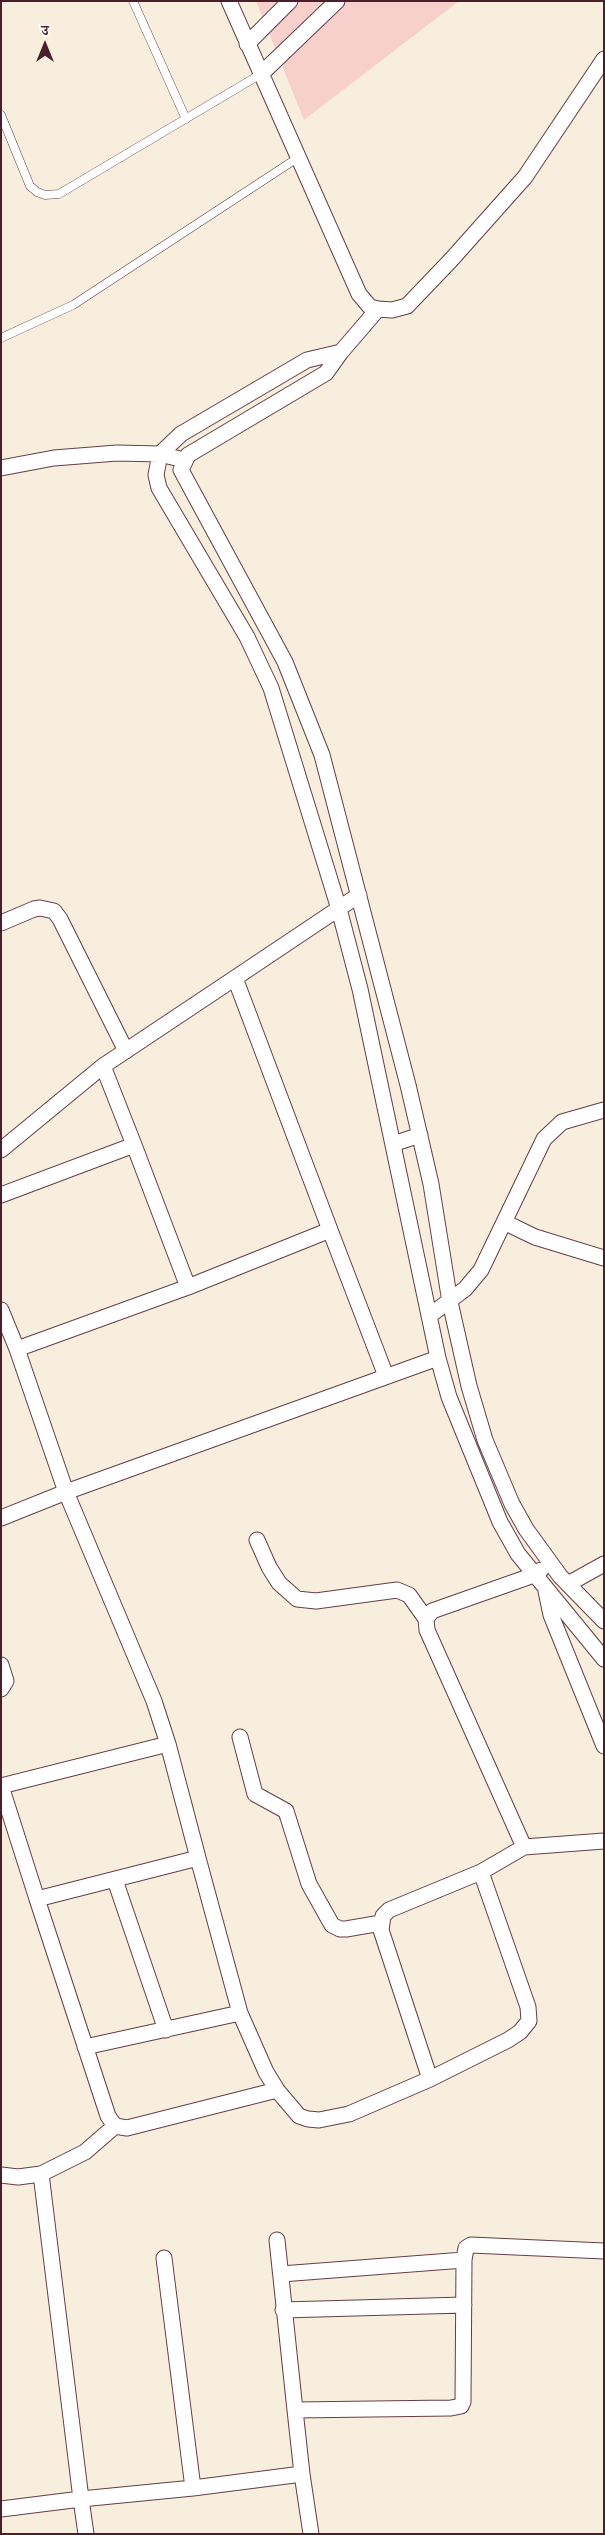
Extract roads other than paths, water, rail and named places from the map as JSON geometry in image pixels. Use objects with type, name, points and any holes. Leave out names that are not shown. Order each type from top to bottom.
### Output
[{"type":"street","points":[[229,1],[359,294],[370,307],[378,309],[392,310],[407,306],[451,260],[525,177],[604,59]]},
{"type":"street","points":[[247,44],[290,1]]},
{"type":"street","points":[[262,74],[337,1]]},
{"type":"street","points":[[378,309],[341,352],[326,373],[195,450],[184,460],[181,470],[184,479],[259,611],[285,662],[303,702],[322,755],[420,1135],[431,1184],[450,1302],[469,1386],[485,1440],[512,1504],[526,1529],[550,1563],[604,1622]]},
{"type":"street","points":[[341,352],[307,360],[181,434],[160,454],[156,474],[160,488],[247,637],[271,688],[339,909],[360,989],[438,1358],[460,1427],[500,1522],[518,1554],[604,1659]]},
{"type":"street","points":[[1,468],[63,458],[117,453],[160,454],[184,460]]},
{"type":"street","points":[[1,1150],[103,1066],[359,895]]},
{"type":"street","points":[[1,923],[34,909],[40,908],[54,911],[60,919],[126,1051]]},
{"type":"street","points":[[235,978],[386,1376]]},
{"type":"street","points":[[103,1066],[188,1287]]},
{"type":"street","points":[[429,1316],[450,1302],[481,1270],[544,1139],[562,1122],[604,1110]]},
{"type":"street","points":[[393,1144],[420,1135]]},
{"type":"street","points":[[1,1195],[134,1146]]},
{"type":"street","points":[[504,1222],[535,1237],[604,1258]]},
{"type":"street","points":[[17,1349],[188,1287],[330,1230]]},
{"type":"street","points":[[1,1310],[17,1349],[66,1492],[135,1652],[168,1744],[240,2013],[266,2072],[277,2090],[299,2116],[319,2120],[349,2114],[430,2079],[508,2040],[520,2032],[529,2021],[528,2007],[481,1872]]},
{"type":"street","points":[[1,1518],[66,1492],[438,1358]]},
{"type":"street","points":[[257,1540],[269,1567],[279,1583],[297,1599],[316,1602],[397,1590],[409,1595],[426,1619],[427,1630],[524,1847]]},
{"type":"street","points":[[426,1619],[432,1612],[534,1575],[550,1563]]},
{"type":"street","points":[[568,1584],[604,1564]]},
{"type":"street","points":[[546,1588],[551,1615],[604,1746]]},
{"type":"street","points":[[1,1665],[6,1684],[1,1689]]},
{"type":"street","points":[[240,1737],[256,1794],[286,1811],[309,1884],[332,1925],[340,1929],[346,1929],[381,1923]]},
{"type":"street","points":[[168,1744],[1,1786],[108,2116],[115,2126],[126,2128],[277,2090]]},
{"type":"street","points":[[430,2079],[381,1930],[383,1916],[389,1910],[481,1872],[524,1847],[604,1841]]},
{"type":"street","points":[[37,1899],[198,1858]]},
{"type":"street","points":[[115,1880],[166,2030]]},
{"type":"street","points":[[85,2047],[240,2013]]},
{"type":"street","points":[[1,2175],[40,2174],[85,2152],[115,2126]]},
{"type":"street","points":[[40,2174],[86,2534]]},
{"type":"street","points":[[277,2240],[283,2310],[311,2534]]},
{"type":"street","points":[[295,2410],[451,2408],[461,2406],[463,2402],[464,2260],[466,2248],[477,2244],[604,2251]]},
{"type":"street","points":[[164,2258],[193,2488]]},
{"type":"street","points":[[281,2274],[464,2260]]},
{"type":"street","points":[[283,2310],[464,2305]]},
{"type":"street","points":[[1,2509],[302,2474]]},
{"type":"lane","points":[[133,1],[186,120]]},
{"type":"lane","points":[[1,115],[30,186],[37,192],[45,195],[59,194],[262,74]]},
{"type":"lane","points":[[1,338],[73,305],[299,157]]}]
